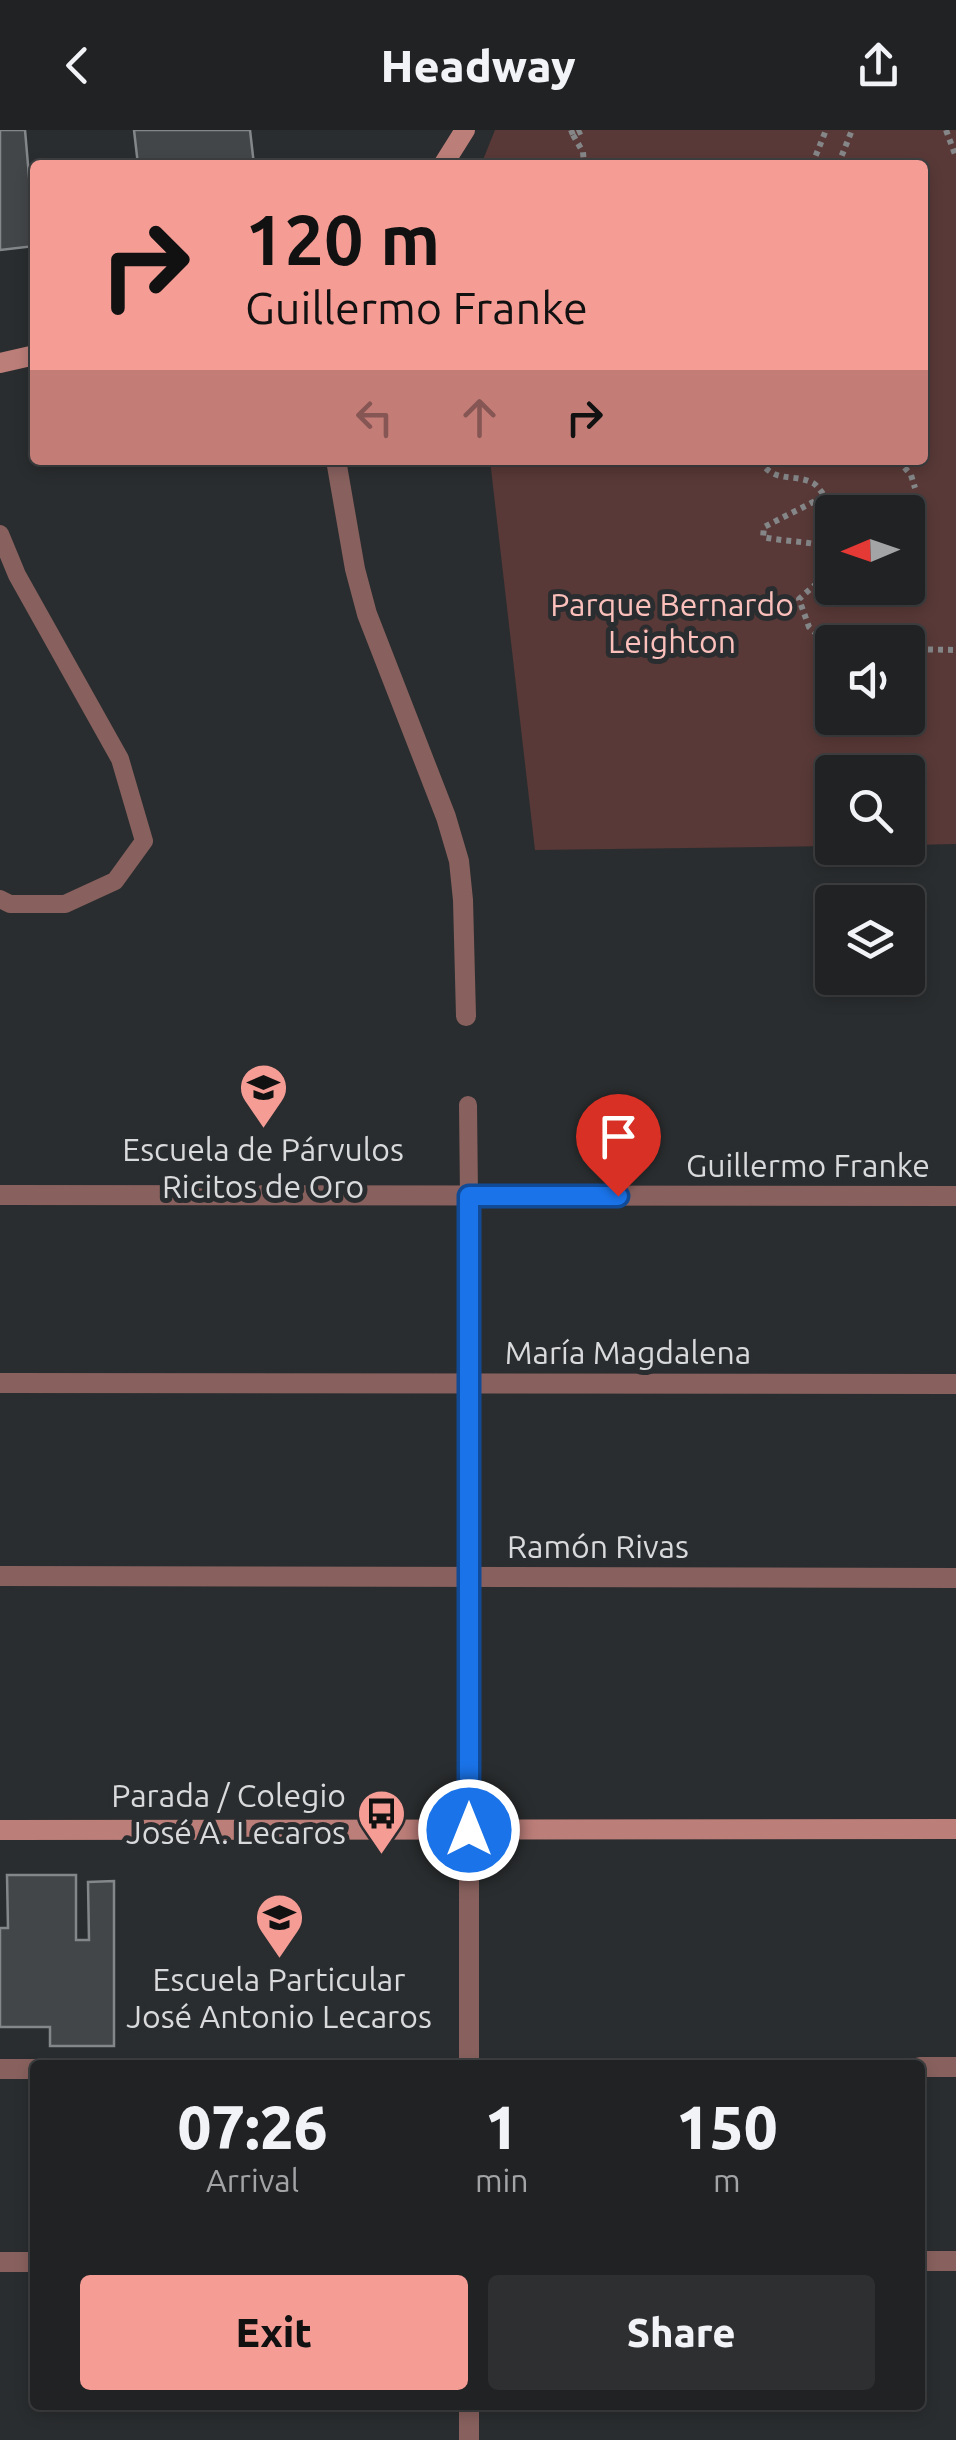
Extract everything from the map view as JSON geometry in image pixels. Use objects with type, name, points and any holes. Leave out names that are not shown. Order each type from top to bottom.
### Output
[{"type":"street","points":[[445,160],[464,130]]},
{"type":"street","points":[[0,363],[30,356]]},
{"type":"street","points":[[337,465],[367,614],[459,861],[464,900],[466,1016]]},
{"type":"street","name":"Guillermo Franke","points":[[0,1196],[956,1196]]},
{"type":"street","points":[[468,2060],[469,1196]]},
{"type":"street","name":"María Magdalena","points":[[0,1383],[956,1384]]},
{"type":"street","name":"Ramón Rivas","points":[[0,1576],[956,1578]]},
{"type":"street","points":[[0,1830],[956,1829]]},
{"type":"street","points":[[925,2068],[956,2067]]},
{"type":"street","points":[[0,2068],[30,2068]]},
{"type":"street","points":[[925,2261],[956,2261]]},
{"type":"street","points":[[0,2262],[30,2262]]},
{"type":"street","points":[[469,2410],[469,2440]]},
{"type":"lane","points":[[0,534],[17,575],[120,759],[144,841],[115,881],[66,904],[10,904],[0,899]]},
{"type":"lane","points":[[468,1105],[469,1196]]},
{"type":"path","points":[[584,130],[572,132],[584,160]]},
{"type":"path","points":[[814,160],[826,130]]},
{"type":"path","points":[[840,160],[852,130]]},
{"type":"path","points":[[946,130],[956,157]]},
{"type":"path","points":[[762,465],[776,476],[813,484],[824,495]]},
{"type":"path","points":[[902,465],[915,488]]},
{"type":"path","points":[[815,501],[764,527],[763,537],[815,543]]},
{"type":"path","points":[[815,584],[800,599],[815,632]]},
{"type":"path","points":[[925,649],[956,650]]},
{"type":"green space","name":"Parque Bernardo Leighton","points":[[495,130],[956,130],[956,844],[925,845],[925,755],[815,755],[815,846],[535,850],[491,465],[928,465],[928,160],[483,160]]},
{"type":"building","points":[[0,130],[25,130],[30,247],[0,250]]},
{"type":"building","points":[[134,130],[250,130],[253,160],[137,160]]},
{"type":"building","points":[[7,1875],[76,1875],[76,1940],[89,1940],[88,1882],[114,1881],[114,2046],[50,2046],[50,2027],[0,2027],[0,1928],[8,1928]]},
{"type":"place","name":"Escuela de Párvulos Ricitos de Oro","points":[[263,1130]]},
{"type":"place","name":"Parada / Colegio José A. Lecaros","points":[[381,1856]]},
{"type":"place","name":"Escuela Particular José Antonio Lecaros","points":[[279,1960]]},
{"type":"route","points":[[469,1830],[469,1196],[618,1196]]}]
